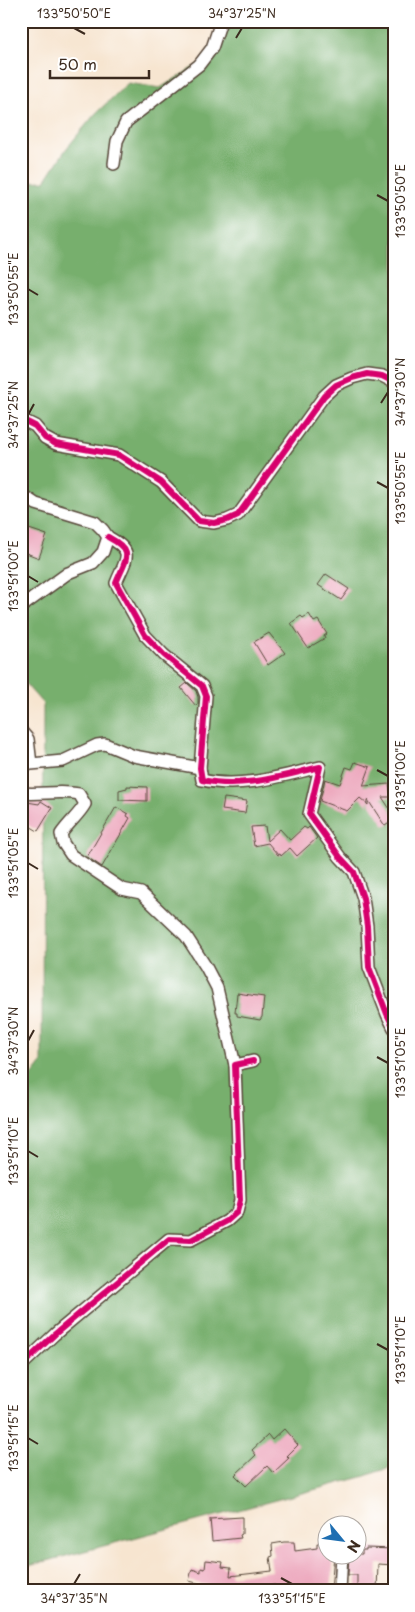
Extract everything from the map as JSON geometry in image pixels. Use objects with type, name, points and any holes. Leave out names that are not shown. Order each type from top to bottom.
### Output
[{"type":"street","points":[[114,164],[117,141],[126,122],[199,66],[212,48],[221,21]]},
{"type":"street","points":[[21,419],[35,426],[45,438],[56,444],[119,455],[161,482],[199,521],[214,523],[238,515],[324,396],[336,385],[367,374],[382,376],[394,382]]},
{"type":"street","points":[[21,494],[36,504],[95,522],[108,537],[126,549],[126,556],[116,583],[145,636],[164,655],[202,686],[206,696],[200,768],[202,780],[214,782],[256,782],[320,767],[308,814],[340,857],[354,872],[363,898],[367,926],[369,967],[394,1028]]},
{"type":"street","points":[[21,607],[68,573],[93,563],[103,552],[108,537]]},
{"type":"street","points":[[21,731],[28,739],[31,764],[63,761],[98,744],[105,744],[134,756],[200,768]]},
{"type":"street","points":[[21,793],[68,792],[79,794],[86,804],[80,814],[68,823],[61,834],[63,843],[71,855],[98,875],[122,889],[141,893],[186,936],[206,967],[217,988],[235,1065],[240,1200],[237,1212],[227,1220],[191,1240],[169,1239],[55,1334],[21,1366]]},
{"type":"street","points":[[235,1065],[253,1062]]},
{"type":"street","points":[[340,1591],[341,1564]]},
{"type":"green space","points":[[228,21],[394,21],[394,1466],[362,1477],[21,1568],[21,1090],[42,1063],[43,704],[21,679],[21,182],[45,181],[66,149],[95,114],[128,83],[160,88],[215,54]]},
{"type":"building","points":[[29,529],[47,535],[39,558],[21,551]]},
{"type":"building","points":[[326,574],[349,589],[341,600],[318,585]]},
{"type":"building","points":[[309,614],[314,622],[318,620],[327,634],[324,636],[325,638],[308,648],[291,623],[301,616],[303,618]]},
{"type":"building","points":[[269,633],[285,653],[268,665],[254,642]]},
{"type":"building","points":[[187,683],[196,691],[198,704],[196,706],[181,688]]},
{"type":"building","points":[[355,762],[370,767],[363,786],[389,784],[391,797],[382,797],[394,815],[394,820],[385,826],[368,800],[368,805],[360,798],[347,811],[320,801],[325,779],[340,784],[346,767],[352,769]]},
{"type":"building","points":[[127,786],[147,787],[147,801],[119,800],[119,790],[127,788]]},
{"type":"building","points":[[224,798],[247,801],[245,813],[222,810]]},
{"type":"building","points":[[21,801],[39,804],[41,801],[52,808],[38,831],[21,821]]},
{"type":"building","points":[[116,807],[128,814],[127,816],[130,818],[102,867],[87,857]]},
{"type":"building","points":[[265,826],[267,841],[280,829],[290,840],[304,827],[307,829],[309,827],[317,838],[297,856],[290,848],[281,856],[268,843],[254,846],[251,827]]},
{"type":"building","points":[[237,993],[264,997],[260,1020],[237,1016],[237,1013],[235,1013]]},
{"type":"building","points":[[284,1429],[298,1445],[287,1456],[289,1458],[273,1473],[267,1466],[246,1486],[235,1475],[256,1455],[252,1450],[268,1435],[272,1440]]},
{"type":"building","points":[[242,1517],[241,1538],[212,1541],[210,1519]]},
{"type":"building","points":[[294,1542],[295,1551],[317,1548],[318,1543],[318,1564],[333,1564],[331,1591],[276,1591],[275,1585],[240,1589],[189,1581],[192,1569],[201,1572],[201,1568],[205,1569],[206,1560],[223,1562],[222,1567],[231,1568],[230,1576],[272,1571],[270,1557],[273,1556],[272,1544]]},
{"type":"building","points":[[368,1548],[394,1549],[394,1565],[378,1564],[377,1591],[357,1591],[357,1575],[348,1575],[349,1564],[368,1564]]},
{"type":"cycle path","points":[[21,419],[35,426],[45,438],[56,444],[119,455],[161,482],[199,521],[214,523],[238,515],[324,396],[336,385],[367,374],[382,376],[394,382]]},
{"type":"cycle path","points":[[108,537],[117,542],[125,552],[125,561],[116,583],[145,635],[164,655],[202,686],[206,696],[200,768],[202,780],[232,783],[247,782],[320,767],[309,814],[340,857],[354,872],[363,898],[367,926],[369,967],[394,1028]]},
{"type":"cycle path","points":[[21,1366],[55,1334],[169,1239],[191,1240],[227,1221],[237,1212],[240,1200],[235,1065],[253,1061]]}]
